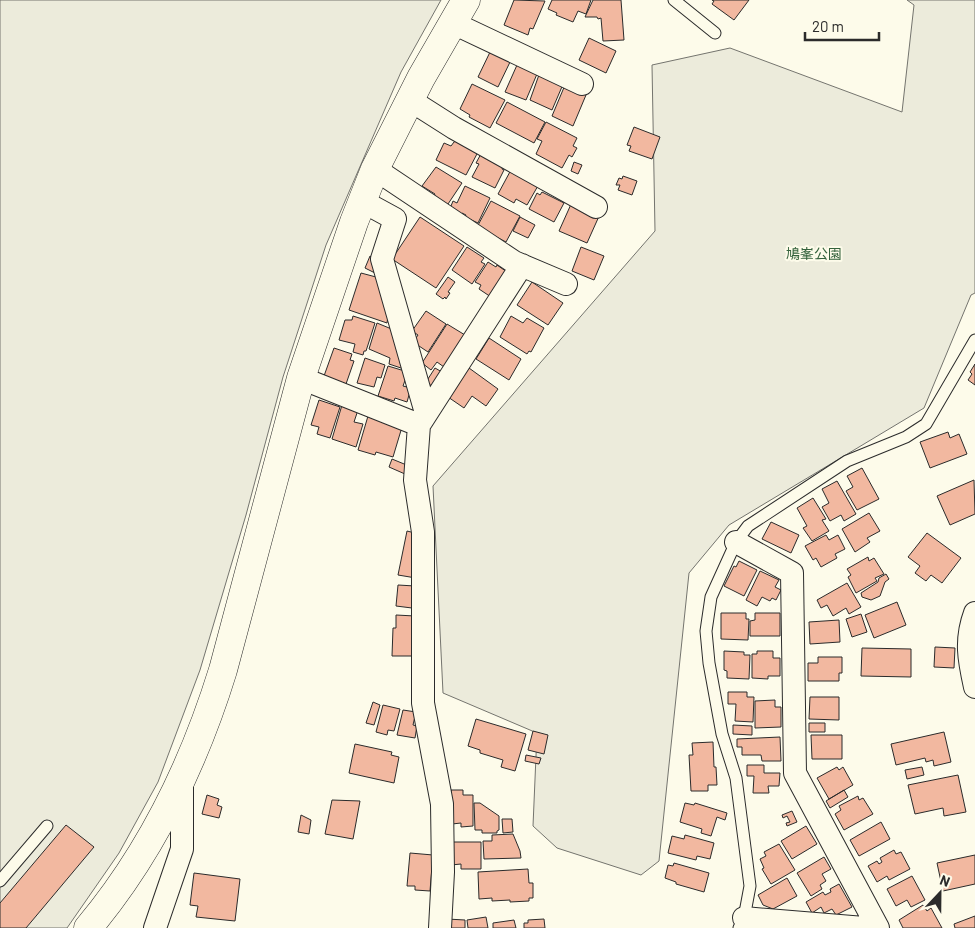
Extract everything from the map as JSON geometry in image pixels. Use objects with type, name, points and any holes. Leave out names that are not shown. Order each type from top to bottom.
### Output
[{"type":"street","points":[[88,928],[129,874],[155,831],[182,778],[210,713],[301,378],[328,295],[362,201],[376,170],[410,100],[466,0]]},
{"type":"street","points":[[453,23],[582,84]]},
{"type":"street","points":[[410,100],[454,128],[596,207]]},
{"type":"street","points":[[376,170],[514,262],[566,284]]},
{"type":"street","points":[[362,201],[395,219],[382,259],[422,419],[415,480],[424,532],[423,703],[442,804],[443,872],[440,928]]},
{"type":"street","points":[[422,419],[522,265]]},
{"type":"street","points":[[301,378],[422,419]]},
{"type":"street","points":[[736,542],[792,573],[794,773],[878,928]]},
{"type":"street","points":[[975,613],[969,628],[969,659],[975,687]]},
{"type":"street","points":[[154,928],[182,849],[182,778]]},
{"type":"street","points":[[741,923],[864,928]]},
{"type":"lane","points":[[674,0],[715,33]]},
{"type":"lane","points":[[741,923],[750,886],[736,778],[722,734],[709,663],[706,631],[711,597],[736,542],[748,526],[847,461],[906,437],[926,424],[975,340]]},
{"type":"lane","points":[[0,881],[47,826]]},
{"type":"green space","points":[[0,0],[441,0],[401,72],[326,245],[283,377],[246,515],[200,670],[158,782],[119,853],[67,928],[0,928]]},
{"type":"green space","name":"鳩峯公園","points":[[907,0],[975,0],[975,293],[971,295],[924,408],[729,525],[689,573],[659,861],[641,875],[557,848],[533,826],[537,733],[443,693],[433,486],[655,231],[652,65],[730,48],[902,112],[914,5]]},
{"type":"building","points":[[514,0],[545,1],[533,29],[530,28],[528,35],[504,25]]},
{"type":"building","points":[[552,0],[591,0],[586,14],[578,11],[573,22],[556,15],[557,13],[548,9]]},
{"type":"building","points":[[593,0],[621,0],[624,40],[603,41],[601,18],[585,17]]},
{"type":"building","points":[[712,0],[749,0],[734,20],[712,4],[714,1]]},
{"type":"building","points":[[589,38],[616,51],[606,73],[579,60]]},
{"type":"building","points":[[491,50],[511,60],[498,87],[478,77]]},
{"type":"building","points":[[517,65],[537,74],[526,100],[505,92]]},
{"type":"building","points":[[540,72],[564,82],[552,110],[530,100]]},
{"type":"building","points":[[472,84],[505,100],[490,128],[469,117],[470,115],[460,109]]},
{"type":"building","points":[[565,85],[586,95],[573,126],[552,116]]},
{"type":"building","points":[[507,102],[545,122],[534,143],[496,123]]},
{"type":"building","points":[[546,122],[577,138],[573,146],[577,148],[572,157],[569,155],[562,168],[536,154],[542,141],[537,139]]},
{"type":"building","points":[[634,127],[660,137],[652,159],[629,151],[631,146],[627,145]]},
{"type":"building","points":[[459,139],[479,150],[466,175],[436,160],[444,143],[451,146]]},
{"type":"building","points":[[482,152],[504,163],[502,169],[504,170],[495,188],[472,177],[479,164],[476,163]]},
{"type":"building","points":[[574,162],[582,165],[578,174],[571,171]]},
{"type":"building","points":[[436,167],[462,183],[446,207],[432,199],[435,194],[422,186]]},
{"type":"building","points":[[512,168],[539,184],[527,205],[516,199],[514,203],[498,194]]},
{"type":"building","points":[[623,176],[637,181],[632,195],[618,190],[620,185],[616,185],[619,178],[622,179]]},
{"type":"building","points":[[465,186],[490,198],[478,223],[465,217],[466,215],[462,213],[460,216],[449,211],[453,201],[457,203]]},
{"type":"building","points":[[542,192],[564,203],[554,222],[529,209],[537,193],[540,195]]},
{"type":"building","points":[[491,201],[520,216],[506,242],[477,227]]},
{"type":"building","points":[[572,202],[600,214],[587,243],[559,231]]},
{"type":"building","points":[[420,217],[464,246],[436,288],[392,259]]},
{"type":"building","points":[[520,217],[535,225],[528,238],[513,231]]},
{"type":"building","points":[[467,247],[484,258],[481,262],[485,264],[472,284],[452,270]]},
{"type":"building","points":[[581,247],[604,256],[594,280],[572,271]]},
{"type":"building","points":[[370,256],[373,258],[377,274],[365,268]]},
{"type":"building","points":[[488,262],[496,267],[497,265],[507,272],[491,297],[479,289],[481,285],[475,282]]},
{"type":"building","points":[[361,273],[376,277],[388,316],[387,323],[349,310]]},
{"type":"building","points":[[448,277],[455,282],[448,292],[450,293],[446,299],[445,297],[443,299],[436,294]]},
{"type":"building","points":[[532,282],[563,303],[548,325],[517,305]]},
{"type":"building","points":[[426,311],[446,324],[428,352],[416,344],[418,335],[412,331]]},
{"type":"building","points":[[353,316],[375,323],[363,355],[353,352],[355,344],[339,340],[345,320],[352,320]]},
{"type":"building","points":[[511,316],[523,323],[527,318],[544,328],[531,352],[529,351],[527,354],[500,337]]},
{"type":"building","points":[[377,323],[394,330],[407,370],[389,364],[390,358],[369,349]]},
{"type":"building","points":[[447,324],[465,335],[444,367],[437,362],[431,370],[422,363]]},
{"type":"building","points":[[489,338],[521,359],[509,380],[476,359]]},
{"type":"building","points":[[334,348],[352,354],[350,360],[354,361],[346,384],[324,376]]},
{"type":"building","points":[[365,358],[385,365],[381,378],[377,377],[374,387],[357,383]]},
{"type":"building","points":[[975,364],[975,385],[968,380]]},
{"type":"building","points":[[388,366],[408,372],[403,386],[411,388],[407,402],[395,398],[394,401],[378,396]]},
{"type":"building","points":[[435,368],[442,372],[433,387],[426,382]]},
{"type":"building","points":[[469,368],[498,389],[486,406],[472,396],[464,408],[448,397]]},
{"type":"building","points":[[319,400],[340,407],[330,438],[317,434],[319,427],[311,425]]},
{"type":"building","points":[[342,405],[358,410],[354,422],[363,424],[356,447],[332,439]]},
{"type":"building","points":[[368,416],[402,427],[393,457],[376,452],[375,455],[358,450]]},
{"type":"building","points":[[948,432],[950,438],[959,434],[967,454],[930,468],[920,442]]},
{"type":"building","points":[[392,459],[409,466],[405,474],[389,467]]},
{"type":"building","points":[[862,468],[879,499],[857,510],[846,491],[853,487],[847,476]]},
{"type":"building","points":[[974,480],[975,514],[950,525],[937,496]]},
{"type":"building","points":[[837,481],[856,514],[844,521],[841,515],[830,521],[822,507],[829,503],[822,489]]},
{"type":"building","points":[[813,498],[826,519],[822,520],[829,531],[812,541],[803,528],[807,526],[797,508]]},
{"type":"building","points":[[869,513],[880,531],[867,538],[870,542],[855,552],[842,529]]},
{"type":"building","points":[[771,522],[799,535],[791,553],[762,539]]},
{"type":"building","points":[[407,531],[415,533],[416,578],[398,575]]},
{"type":"building","points":[[927,533],[961,558],[942,583],[931,575],[926,581],[915,573],[920,566],[908,557]]},
{"type":"building","points":[[826,535],[829,540],[838,535],[845,549],[835,554],[837,558],[821,567],[816,558],[813,560],[805,546]]},
{"type":"building","points":[[868,557],[869,561],[874,558],[884,574],[875,578],[877,581],[856,593],[848,577],[851,575],[847,569]]},
{"type":"building","points":[[739,561],[757,570],[744,596],[724,586],[734,566],[736,567]]},
{"type":"building","points":[[760,571],[779,580],[775,587],[781,590],[776,600],[772,598],[770,601],[762,597],[757,606],[746,600]]},
{"type":"building","points":[[886,574],[889,579],[885,582],[880,596],[871,600],[862,597],[861,593],[878,582],[879,578]]},
{"type":"building","points":[[847,583],[861,607],[849,614],[846,608],[833,616],[827,605],[821,608],[817,600]]},
{"type":"building","points":[[398,585],[415,586],[412,608],[396,606]]},
{"type":"building","points":[[897,602],[906,625],[874,638],[865,615]]},
{"type":"building","points":[[721,613],[746,613],[746,619],[749,619],[748,640],[721,639]]},
{"type":"building","points":[[755,613],[780,613],[780,636],[750,636],[750,621],[755,620]]},
{"type":"building","points":[[861,614],[867,632],[852,637],[846,619]]},
{"type":"building","points":[[396,615],[415,616],[414,656],[392,656],[393,628],[396,628]]},
{"type":"building","points":[[839,620],[840,642],[810,644],[809,622]]},
{"type":"building","points":[[935,647],[955,648],[954,668],[934,667]]},
{"type":"building","points":[[862,648],[911,649],[911,677],[861,676]]},
{"type":"building","points":[[724,651],[744,652],[744,655],[750,655],[749,679],[727,678],[727,671],[724,670]]},
{"type":"building","points":[[757,651],[773,651],[773,658],[780,658],[780,676],[768,676],[768,679],[752,678],[752,654],[757,654]]},
{"type":"building","points":[[818,657],[842,657],[842,673],[839,673],[839,681],[808,681],[808,663],[818,663]]},
{"type":"building","points":[[728,692],[747,692],[747,697],[754,697],[753,722],[735,721],[736,704],[728,704]]},
{"type":"building","points":[[810,697],[839,697],[839,720],[809,719]]},
{"type":"building","points":[[775,700],[775,707],[781,707],[781,727],[755,728],[755,701]]},
{"type":"building","points":[[373,702],[380,705],[374,725],[366,723]]},
{"type":"building","points":[[383,705],[400,709],[394,731],[388,730],[387,735],[376,732]]},
{"type":"building","points":[[403,710],[416,712],[413,725],[417,726],[415,738],[397,735]]},
{"type":"building","points":[[476,719],[526,734],[515,771],[501,767],[503,760],[480,753],[480,750],[468,746]]},
{"type":"building","points":[[809,723],[825,723],[825,732],[809,732]]},
{"type":"building","points":[[733,725],[752,726],[752,735],[733,734]]},
{"type":"building","points":[[533,731],[548,735],[544,754],[528,750]]},
{"type":"building","points":[[944,732],[951,762],[934,766],[933,760],[926,762],[925,758],[896,765],[891,744]]},
{"type":"building","points":[[811,735],[842,735],[842,759],[812,759]]},
{"type":"building","points":[[780,737],[781,761],[762,761],[761,755],[742,755],[742,747],[737,747],[737,739]]},
{"type":"building","points":[[713,742],[717,785],[708,785],[708,791],[691,791],[689,755],[693,755],[692,743]]},
{"type":"building","points":[[355,744],[392,752],[391,755],[399,757],[394,783],[349,773]]},
{"type":"building","points":[[526,755],[541,758],[539,764],[525,761]]},
{"type":"building","points":[[747,765],[764,765],[764,773],[780,773],[779,786],[768,786],[769,793],[753,793],[754,776],[747,776]]},
{"type":"building","points":[[837,767],[839,770],[843,767],[853,785],[829,799],[817,778]]},
{"type":"building","points":[[922,767],[924,775],[907,779],[905,770]]},
{"type":"building","points":[[958,775],[966,812],[944,816],[943,808],[915,814],[908,785]]},
{"type":"building","points":[[451,790],[463,790],[463,795],[473,795],[473,826],[461,827],[461,823],[452,824]]},
{"type":"building","points":[[844,790],[848,797],[830,808],[826,801]]},
{"type":"building","points":[[207,795],[219,799],[217,805],[222,807],[219,818],[202,814]]},
{"type":"building","points":[[858,796],[859,800],[863,798],[873,814],[844,830],[835,814],[841,810],[839,806]]},
{"type":"building","points":[[332,800],[360,801],[353,839],[325,834]]},
{"type":"building","points":[[474,803],[480,803],[499,816],[499,830],[497,833],[482,833],[482,830],[475,830]]},
{"type":"building","points":[[685,803],[694,805],[695,803],[727,813],[725,820],[717,817],[711,836],[701,833],[702,829],[680,822]]},
{"type":"building","points":[[792,811],[797,822],[787,826],[786,823],[790,822],[787,816],[783,818],[782,815]]},
{"type":"building","points":[[301,815],[311,820],[309,834],[298,832]]},
{"type":"building","points":[[502,819],[512,819],[513,832],[503,833]]},
{"type":"building","points":[[881,822],[890,839],[859,856],[850,840]]},
{"type":"building","points":[[66,825],[94,847],[26,928],[0,928],[0,903]]},
{"type":"building","points":[[806,826],[817,844],[792,859],[781,841]]},
{"type":"building","points":[[513,834],[521,858],[484,859],[483,841],[492,841],[492,835]]},
{"type":"building","points":[[685,835],[714,843],[710,859],[697,856],[696,860],[668,853],[672,836],[684,839]]},
{"type":"building","points":[[453,842],[481,842],[481,869],[461,869],[461,864],[451,865]]},
{"type":"building","points":[[779,844],[795,870],[771,884],[762,869],[764,868],[760,859],[766,856],[764,852]]},
{"type":"building","points":[[894,850],[896,854],[901,852],[910,869],[889,880],[887,876],[877,882],[868,866],[877,861],[879,864],[882,862],[880,858]]},
{"type":"building","points":[[410,853],[433,855],[430,891],[415,890],[415,886],[407,886]]},
{"type":"building","points":[[975,855],[975,884],[943,891],[937,863]]},
{"type":"building","points":[[824,857],[831,869],[822,874],[826,881],[820,885],[822,889],[811,896],[797,873]]},
{"type":"building","points":[[674,863],[709,873],[704,892],[676,884],[676,882],[665,878],[668,865],[673,866]]},
{"type":"building","points":[[528,869],[529,883],[533,883],[533,898],[529,898],[529,901],[510,902],[510,900],[492,901],[492,898],[479,899],[478,872]]},
{"type":"building","points":[[194,873],[240,879],[235,921],[196,917],[198,906],[190,905]]},
{"type":"building","points":[[912,876],[925,900],[911,907],[907,900],[896,906],[887,889]]},
{"type":"building","points":[[787,878],[797,896],[773,909],[763,905],[758,895]]},
{"type":"building","points":[[839,884],[852,907],[836,915],[832,909],[824,913],[821,907],[812,913],[806,902],[823,892],[825,895],[831,892],[830,889]]},
{"type":"building","points":[[923,905],[927,911],[931,908],[942,928],[903,928],[899,920]]},
{"type":"building","points":[[975,916],[975,928],[955,928],[954,924]]},
{"type":"building","points":[[486,917],[488,928],[468,928],[467,920]]},
{"type":"building","points":[[447,919],[465,920],[465,928],[447,928]]},
{"type":"building","points":[[544,919],[545,928],[524,928],[524,923],[528,923],[528,920]]},
{"type":"building","points":[[514,920],[516,928],[493,928],[493,923]]}]
